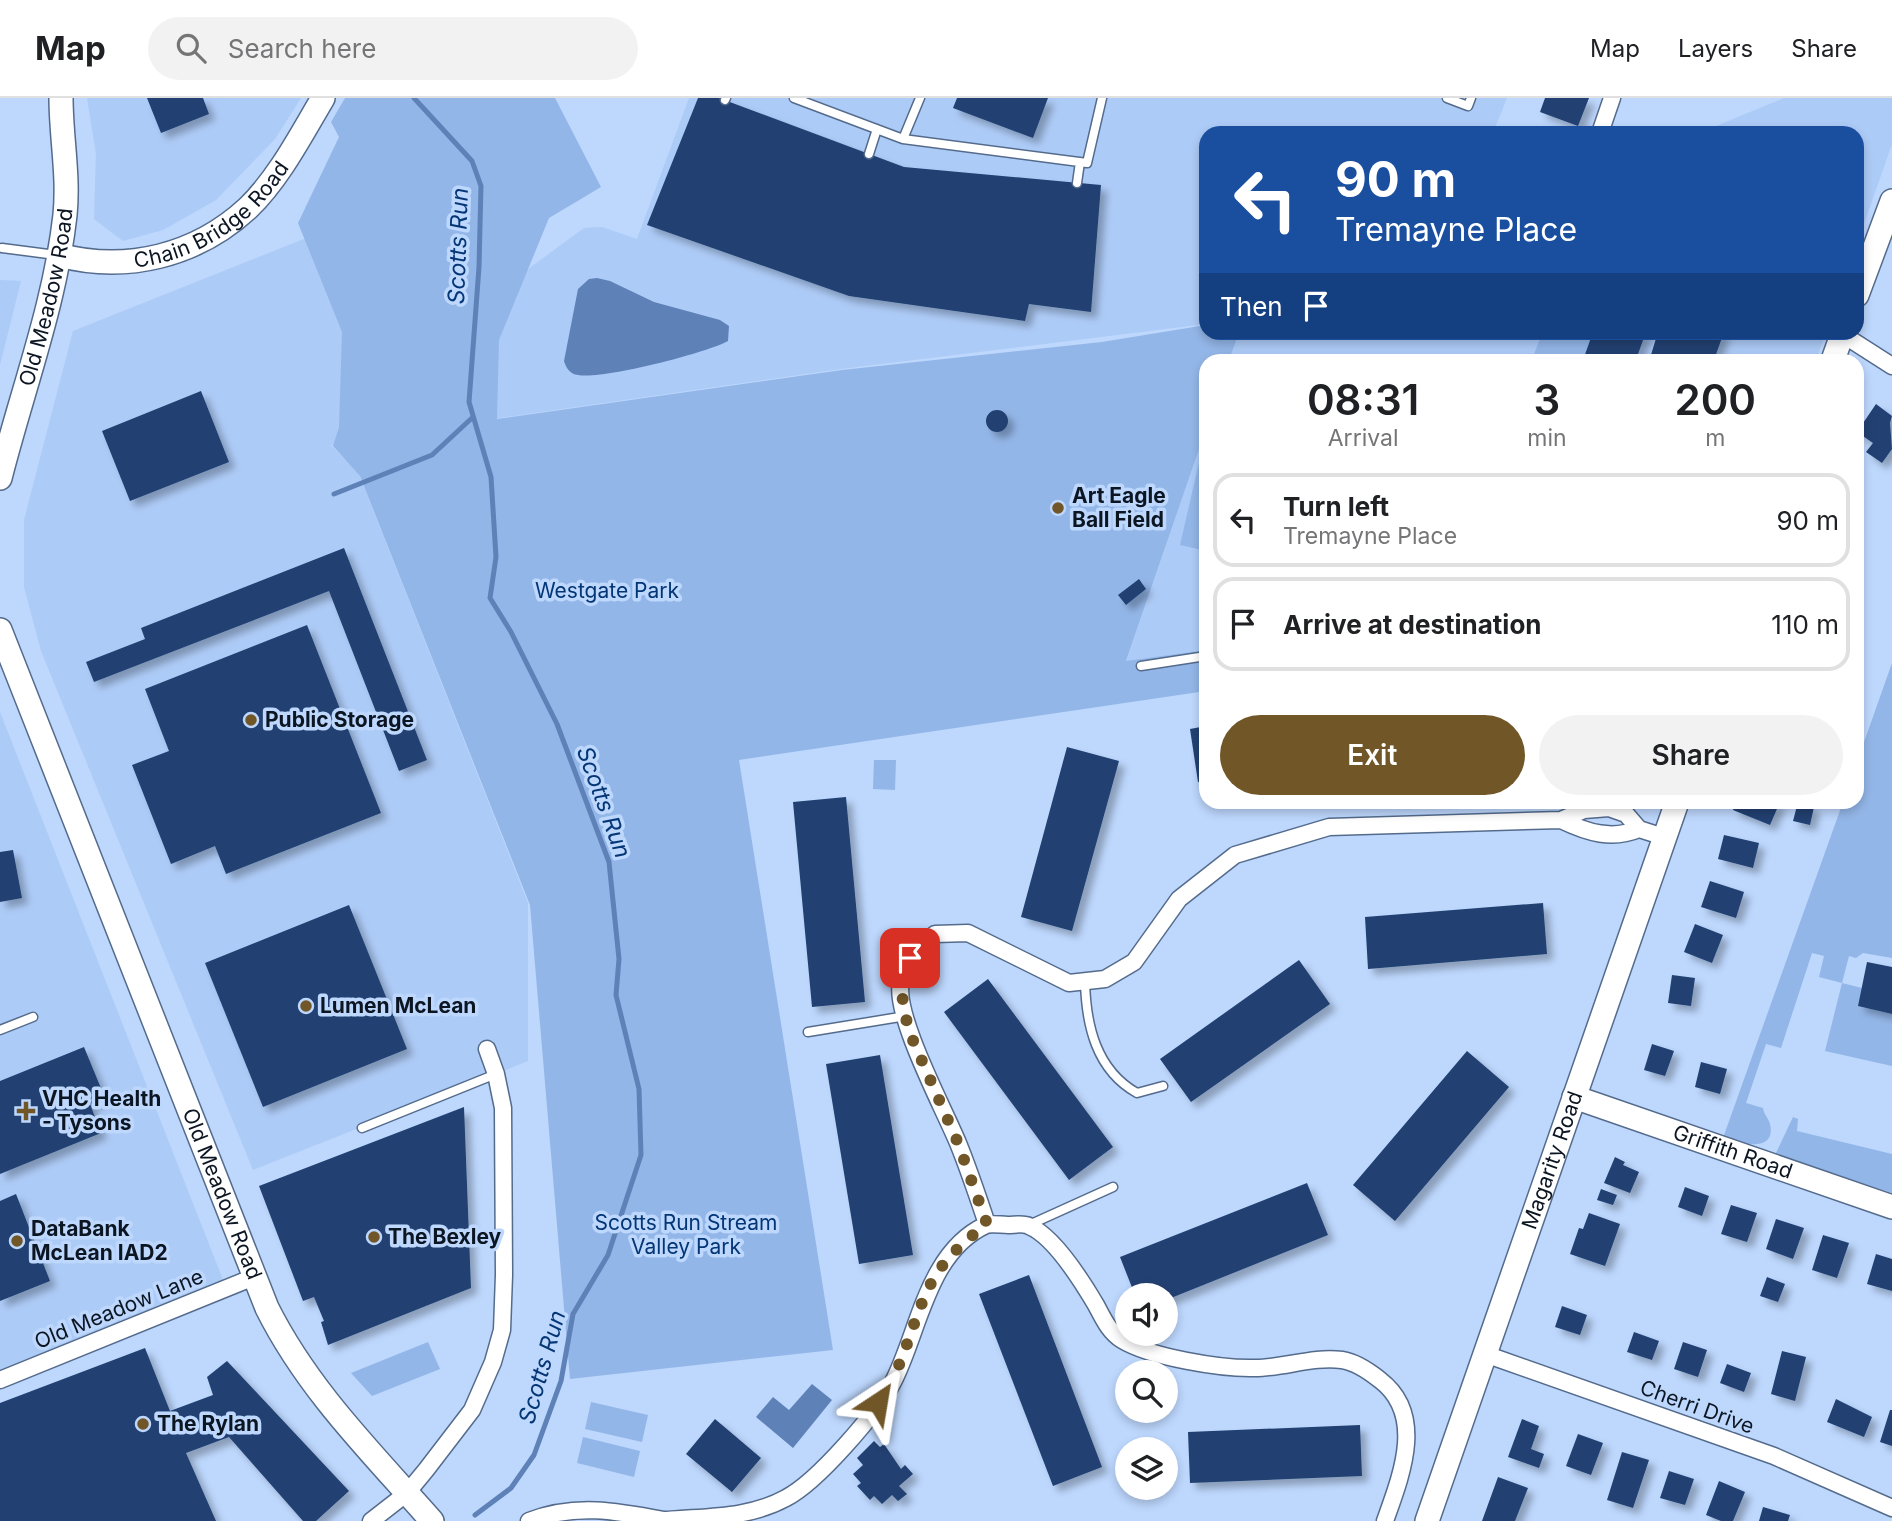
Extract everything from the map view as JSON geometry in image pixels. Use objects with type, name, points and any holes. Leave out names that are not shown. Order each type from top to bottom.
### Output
[{"type":"street","points":[[1602,126],[1612,98]]},
{"type":"street","name":"Old Meadow Road","points":[[0,478],[49,303],[59,255],[67,179],[58,102]]},
{"type":"street","name":"Chain Bridge Road","points":[[59,255],[86,262],[127,263],[173,252],[214,233],[248,208],[263,191],[319,104]]},
{"type":"street","points":[[1864,276],[1892,201]]},
{"type":"street","points":[[1853,340],[1892,366]]},
{"type":"street","name":"Old Meadow Road","points":[[0,630],[254,1277],[282,1337],[331,1408],[432,1521]]},
{"type":"street","points":[[987,1224],[958,1143],[926,1073],[906,1016],[900,984],[910,958],[935,934],[968,933],[1069,983],[1105,979],[1134,962],[1179,899],[1235,855],[1329,827],[1562,820],[1584,810],[1596,809]]},
{"type":"street","points":[[1612,809],[1626,814],[1639,829],[1664,837]]},
{"type":"street","name":"Magarity Road","points":[[1427,1521],[1674,809]]},
{"type":"street","points":[[1562,820],[1584,831],[1620,836],[1639,829]]},
{"type":"street","points":[[371,1521],[407,1493],[472,1410],[491,1367],[502,1330],[505,1158],[503,1108],[496,1074],[487,1049]]},
{"type":"street","name":"Griffith Road","points":[[1574,1097],[1892,1207]]},
{"type":"street","points":[[658,1521],[727,1517],[787,1498],[810,1482],[833,1460],[893,1383],[933,1280],[956,1249],[987,1224],[1029,1225],[1058,1250],[1108,1327],[1122,1340],[1164,1357],[1254,1368],[1322,1359],[1345,1360],[1370,1372],[1392,1389],[1407,1421],[1404,1464],[1385,1521]]},
{"type":"street","name":"Old Meadow Lane","points":[[0,1380],[254,1277]]},
{"type":"street","name":"Cherri Drive","points":[[1485,1354],[1774,1457],[1892,1508]]},
{"type":"street","points":[[529,1521],[570,1509],[620,1512],[664,1520]]},
{"type":"lane","points":[[794,98],[903,139],[1087,163],[1102,98]]},
{"type":"lane","points":[[903,139],[920,98]]},
{"type":"lane","points":[[1447,98],[1468,106],[1471,98]]},
{"type":"lane","points":[[869,154],[877,129]]},
{"type":"lane","points":[[1077,183],[1080,162]]},
{"type":"lane","points":[[2,248],[59,255]]},
{"type":"lane","points":[[1141,666],[1199,657]]},
{"type":"lane","points":[[1085,981],[1086,1008],[1104,1062],[1120,1083],[1137,1093],[1163,1086]]},
{"type":"lane","points":[[808,1032],[906,1016]]},
{"type":"lane","points":[[0,1030],[33,1017]]},
{"type":"lane","points":[[362,1128],[496,1074]]},
{"type":"lane","points":[[1029,1225],[1113,1187]]},
{"type":"shaded area","points":[[87,98],[301,98],[275,139],[216,200],[163,230],[123,241],[94,219],[96,154]]},
{"type":"shaded area","points":[[689,98],[1507,98],[1496,126],[1199,126],[1199,325],[841,369],[493,419],[495,341],[505,286],[584,228],[602,227],[637,239]]},
{"type":"shaded area","points":[[1784,98],[1892,98],[1892,144],[1864,224],[1864,126],[1716,126]]},
{"type":"shaded area","points":[[349,221],[376,438],[331,445],[359,474],[528,903],[528,1061],[253,1170],[41,651],[24,587],[24,520],[73,331]]},
{"type":"shaded area","points":[[589,279],[610,281],[654,302],[720,320],[729,326],[728,341],[699,352],[630,370],[590,375],[573,373],[564,361],[578,289]]},
{"type":"shaded area","points":[[0,280],[21,281],[0,365]]},
{"type":"shaded area","points":[[1236,340],[1823,340],[1818,354],[1231,354]]},
{"type":"shaded area","points":[[1199,449],[1199,651],[1126,662]]},
{"type":"shaded area","points":[[0,712],[227,1290],[0,1380]]},
{"type":"shaded area","points":[[812,1384],[832,1400],[793,1448],[756,1417],[773,1397],[789,1410]]},
{"type":"green space","points":[[345,98],[555,98],[601,187],[549,218],[499,340],[497,419],[842,370],[1102,342],[1199,326],[1199,340],[1236,340],[1231,354],[1199,354],[1199,449],[1126,661],[1199,651],[1199,692],[739,760],[833,1350],[570,1379],[530,905],[360,476],[333,446],[339,427],[342,332],[298,223],[339,137],[331,122]]},
{"type":"green space","points":[[1539,340],[1590,340],[1585,354],[1534,354]]},
{"type":"green space","points":[[1199,462],[1199,549],[1180,545]]},
{"type":"green space","points":[[1892,663],[1892,958],[1863,953],[1856,958],[1849,956],[1842,983],[1819,977],[1824,956],[1812,953],[1781,1048],[1766,1044],[1746,1103],[1763,1108],[1770,1124],[1771,1134],[1768,1140],[1754,1144],[1723,1138],[1840,809],[1864,809],[1864,742]]},
{"type":"green space","points":[[874,760],[896,760],[895,790],[873,789]]},
{"type":"green space","points":[[1842,983],[1862,988],[1859,1006],[1892,1014],[1892,1066],[1825,1051]]},
{"type":"green space","points":[[1793,1117],[1798,1119],[1797,1131],[1892,1154],[1892,1193],[1775,1155]]},
{"type":"green space","points":[[428,1342],[440,1369],[372,1396],[351,1373]]},
{"type":"green space","points":[[591,1402],[648,1415],[642,1442],[585,1429]]},
{"type":"green space","points":[[583,1437],[640,1451],[634,1477],[577,1463]]},
{"type":"building","points":[[147,98],[203,98],[209,114],[161,133]]},
{"type":"building","points":[[698,98],[719,98],[904,167],[1101,185],[1091,312],[1029,304],[1025,321],[849,296],[647,225]]},
{"type":"building","points":[[957,98],[1048,98],[1033,138],[953,108]]},
{"type":"building","points":[[1545,98],[1589,98],[1578,126],[1540,112]]},
{"type":"building","points":[[1590,340],[1643,340],[1638,354],[1585,354]]},
{"type":"building","points":[[1656,340],[1721,340],[1716,354],[1651,354]]},
{"type":"building","points":[[201,391],[229,462],[130,501],[102,431]]},
{"type":"building","points":[[1876,404],[1892,416],[1892,449],[1882,463],[1866,452],[1873,443],[1864,437],[1864,422]]},
{"type":"building","points":[[997,410],[1005,413],[1008,421],[1005,429],[997,432],[989,429],[986,421],[989,413]]},
{"type":"building","points":[[344,548],[427,760],[399,771],[329,591],[94,682],[86,662],[145,639],[141,628]]},
{"type":"building","points":[[1139,579],[1146,589],[1126,605],[1118,595]]},
{"type":"building","name":"Public Storage","points":[[307,625],[381,813],[226,874],[215,846],[171,864],[132,765],[169,751],[145,689]]},
{"type":"building","points":[[1199,727],[1199,782],[1198,782],[1190,729]]},
{"type":"building","points":[[1067,747],[1119,761],[1072,931],[1021,917]]},
{"type":"building","points":[[846,797],[865,1002],[812,1007],[793,802]]},
{"type":"building","points":[[1733,809],[1777,809],[1770,825]]},
{"type":"building","points":[[1796,809],[1814,809],[1810,825],[1793,821]]},
{"type":"building","points":[[1724,835],[1759,843],[1753,868],[1718,859]]},
{"type":"building","points":[[13,850],[22,898],[0,902],[0,852]]},
{"type":"building","points":[[1710,881],[1744,892],[1736,918],[1701,907]]},
{"type":"building","points":[[1543,903],[1547,954],[1368,969],[1365,917]]},
{"type":"building","name":"Lumen McLean","points":[[349,905],[407,1049],[263,1107],[205,963]]},
{"type":"building","points":[[1695,924],[1723,935],[1712,963],[1684,952]]},
{"type":"building","points":[[1299,960],[1330,1004],[1191,1102],[1160,1059]]},
{"type":"building","points":[[1867,962],[1892,967],[1892,1014],[1858,1006]]},
{"type":"building","points":[[1672,975],[1695,978],[1691,1006],[1668,1003]]},
{"type":"building","points":[[988,979],[1113,1147],[1069,1180],[944,1012]]},
{"type":"building","points":[[1652,1044],[1674,1051],[1665,1076],[1644,1070]]},
{"type":"building","points":[[84,1047],[105,1098],[90,1104],[101,1133],[0,1174],[0,1081]]},
{"type":"building","points":[[1467,1051],[1509,1087],[1395,1221],[1353,1185]]},
{"type":"building","points":[[880,1055],[913,1255],[859,1264],[826,1064]]},
{"type":"building","points":[[1701,1062],[1727,1069],[1720,1094],[1695,1087]]},
{"type":"building","name":"The Bexley","points":[[464,1107],[471,1288],[328,1345],[321,1322],[324,1321],[314,1297],[303,1301],[259,1186]]},
{"type":"building","points":[[1615,1157],[1625,1162],[1623,1165],[1639,1172],[1630,1193],[1604,1183]]},
{"type":"building","points":[[1307,1183],[1328,1235],[1178,1295],[1178,1283],[1130,1283],[1120,1257]]},
{"type":"building","points":[[1685,1187],[1709,1196],[1702,1216],[1678,1207]]},
{"type":"building","points":[[1601,1189],[1617,1195],[1613,1205],[1597,1200]]},
{"type":"building","name":"DataBank McLean IAD2","points":[[16,1194],[50,1281],[0,1301],[0,1201]]},
{"type":"building","points":[[1731,1205],[1757,1213],[1747,1242],[1721,1234]]},
{"type":"building","points":[[1589,1213],[1620,1224],[1605,1266],[1570,1254],[1579,1228],[1583,1229]]},
{"type":"building","points":[[1776,1219],[1804,1228],[1793,1259],[1766,1249]]},
{"type":"building","points":[[1823,1235],[1849,1243],[1837,1278],[1812,1270]]},
{"type":"building","points":[[1876,1254],[1892,1259],[1892,1291],[1867,1284]]},
{"type":"building","points":[[1029,1275],[1102,1467],[1053,1486],[979,1294]]},
{"type":"building","points":[[1767,1277],[1785,1284],[1778,1302],[1760,1296]]},
{"type":"building","points":[[1562,1306],[1587,1315],[1580,1335],[1555,1327]]},
{"type":"building","points":[[1634,1332],[1659,1341],[1652,1360],[1627,1352]]},
{"type":"building","points":[[1683,1342],[1707,1350],[1698,1377],[1674,1369]]},
{"type":"building","name":"The Rylan","points":[[145,1348],[170,1411],[213,1395],[207,1377],[227,1361],[349,1491],[316,1521],[303,1521],[229,1437],[186,1453],[216,1521],[0,1521],[0,1403]]},
{"type":"building","points":[[1782,1351],[1806,1357],[1795,1401],[1771,1394]]},
{"type":"building","points":[[1727,1364],[1751,1373],[1744,1392],[1720,1383]]},
{"type":"building","points":[[1836,1399],[1872,1417],[1864,1437],[1827,1422]]},
{"type":"building","points":[[1892,1410],[1892,1446],[1880,1442]]},
{"type":"building","points":[[715,1419],[761,1458],[732,1492],[686,1454]]},
{"type":"building","points":[[1522,1419],[1539,1426],[1531,1449],[1544,1454],[1539,1468],[1508,1457]]},
{"type":"building","points":[[1360,1425],[1362,1476],[1190,1483],[1188,1432]]},
{"type":"building","points":[[1578,1434],[1603,1443],[1591,1475],[1566,1466]]},
{"type":"building","points":[[874,1441],[880,1447],[884,1444],[901,1469],[905,1465],[913,1474],[899,1486],[907,1494],[898,1501],[892,1495],[882,1504],[874,1496],[870,1500],[857,1486],[861,1483],[853,1474],[863,1465],[857,1458]]},
{"type":"building","points":[[1622,1452],[1649,1460],[1633,1508],[1607,1500]]},
{"type":"building","points":[[1669,1471],[1694,1479],[1685,1505],[1660,1498]]},
{"type":"building","points":[[1498,1477],[1528,1488],[1515,1521],[1482,1521]]},
{"type":"building","points":[[1719,1481],[1745,1492],[1733,1521],[1721,1521],[1706,1515]]},
{"type":"building","points":[[1763,1507],[1790,1515],[1788,1521],[1759,1521]]},
{"type":"waterway","name":"Scotts Run","points":[[414,98],[472,161],[481,186],[479,267],[469,402],[491,477],[496,557],[490,598],[511,632],[557,724],[609,862],[619,959],[616,995],[639,1089],[641,1155],[608,1255],[573,1314],[561,1381],[534,1455],[511,1488],[475,1515]]},
{"type":"waterway","points":[[334,494],[432,455],[473,417]]},
{"type":"place","name":"Art Eagle Ball Field","points":[[1058,508]]},
{"type":"place","name":"Public Storage","points":[[251,720]]},
{"type":"place","name":"Lumen McLean","points":[[306,1006]]},
{"type":"place","name":"VHC Health - Tysons","points":[[26,1111]]},
{"type":"place","name":"The Bexley","points":[[374,1237]]},
{"type":"place","name":"DataBank McLean IAD2","points":[[17,1241]]},
{"type":"place","name":"The Rylan","points":[[143,1424]]},
{"type":"route","points":[[878,1402],[893,1383],[933,1280],[956,1249],[987,1224],[958,1143],[908,1029],[900,984],[910,958]]},
{"type":"park label","name":"Westgate Park","points":[[607,591]]},
{"type":"park label","name":"Scotts Run Stream Valley Park","points":[[686,1235]]}]
